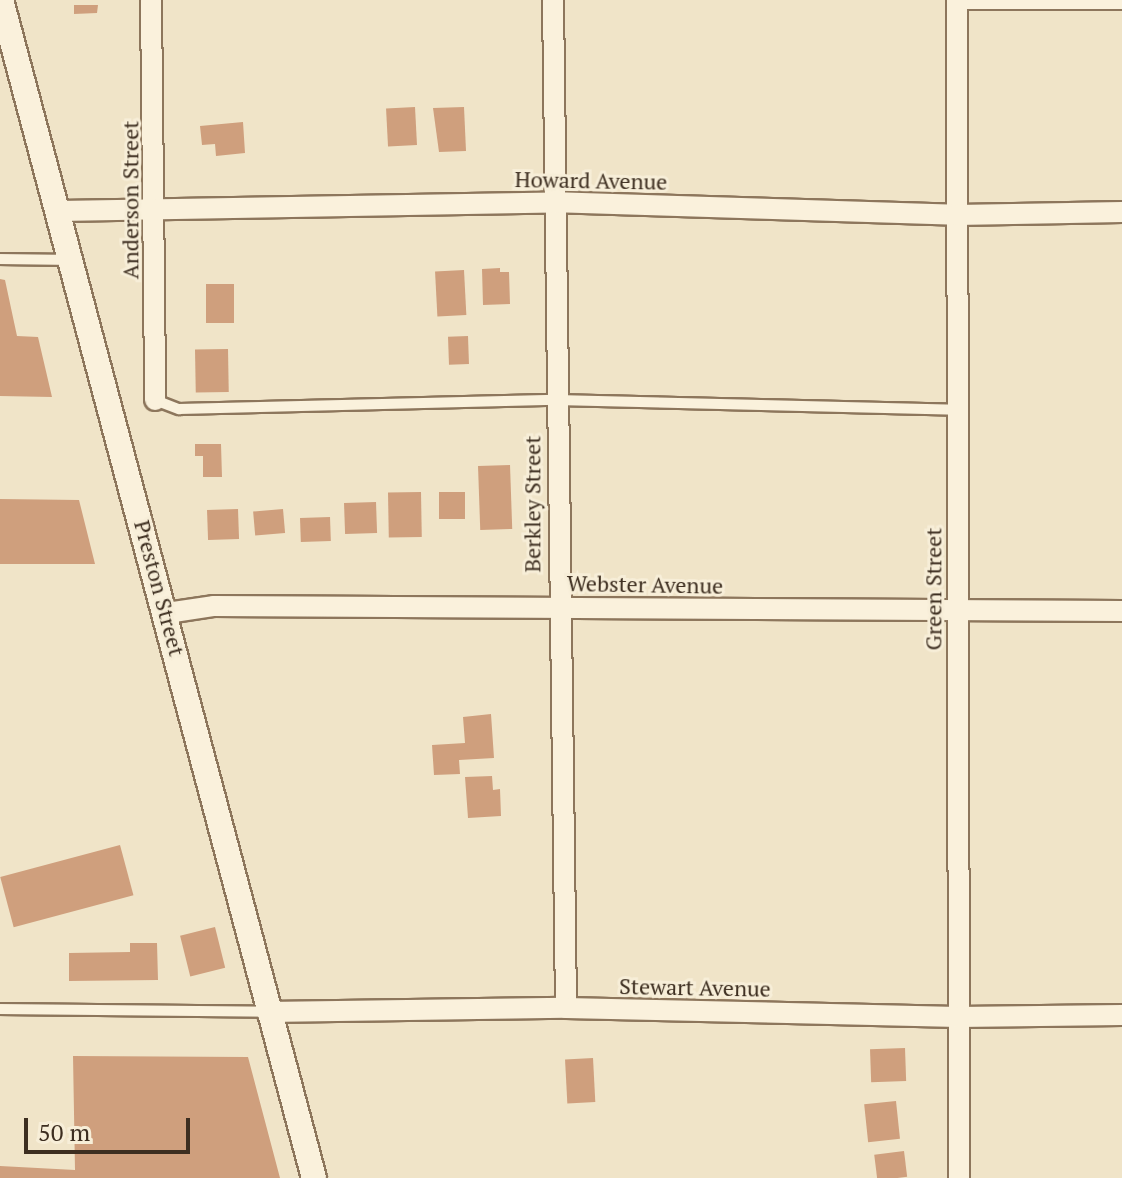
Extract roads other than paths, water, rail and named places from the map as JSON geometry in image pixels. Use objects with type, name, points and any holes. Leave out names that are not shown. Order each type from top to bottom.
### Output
[{"type":"street","name":"Anderson Street","points":[[151,0],[155,400]]},
{"type":"street","name":"Berkley Street","points":[[553,0],[557,607],[566,1008]]},
{"type":"street","name":"Green Street","points":[[957,2],[959,1178]]},
{"type":"street","name":"Preston Street","points":[[2,8],[73,260],[167,613],[267,1012],[314,1178]]},
{"type":"street","name":"Howard Avenue","points":[[59,211],[553,202],[956,215],[1122,212]]},
{"type":"street","name":"Webster Avenue","points":[[167,613],[214,606],[1122,611]]},
{"type":"street","name":"Stewart Avenue","points":[[267,1012],[566,1008],[958,1017],[1122,1015]]},
{"type":"lane","points":[[957,2],[1122,4]]},
{"type":"lane","points":[[0,259],[73,260]]},
{"type":"lane","points":[[155,400],[179,409],[556,400],[957,410]]},
{"type":"lane","points":[[0,1009],[267,1012]]}]
